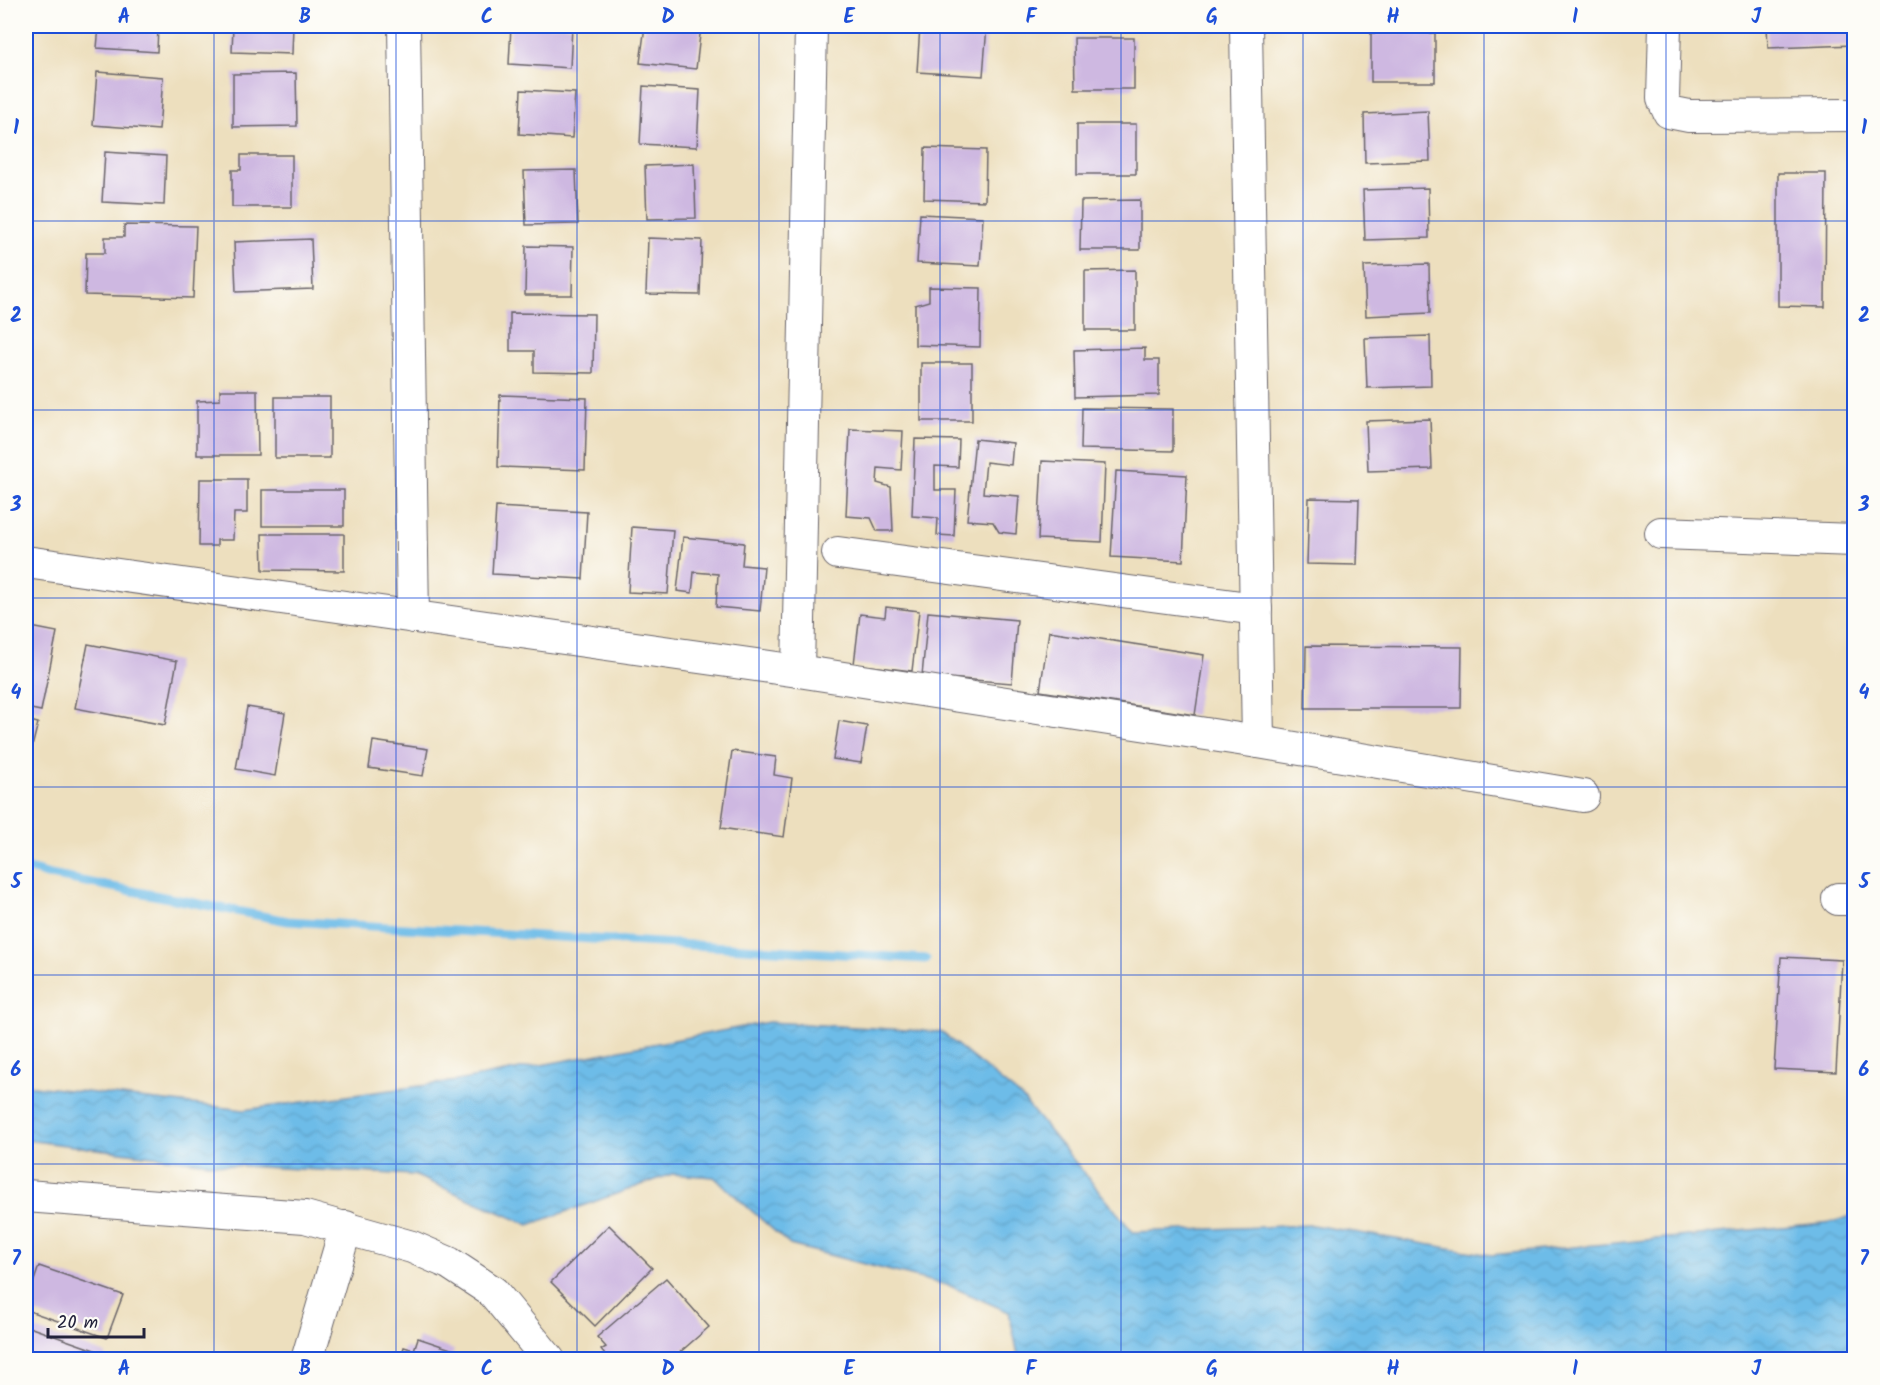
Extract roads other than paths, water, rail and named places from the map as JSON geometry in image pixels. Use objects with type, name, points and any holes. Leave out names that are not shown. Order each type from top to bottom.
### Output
[{"type":"street","points":[[404,26],[413,617]]},
{"type":"street","points":[[798,670],[811,26]]},
{"type":"street","points":[[1246,26],[1258,742]]},
{"type":"street","points":[[1665,26],[1663,99],[1669,112],[1689,116],[1854,115]]},
{"type":"street","points":[[1661,533],[1854,540]]},
{"type":"street","points":[[838,553],[1256,609]]},
{"type":"street","points":[[26,562],[798,670],[1258,742],[1583,796]]},
{"type":"street","points":[[26,1196],[305,1217],[412,1247],[449,1263],[493,1292],[549,1359]]},
{"type":"street","points":[[307,1359],[346,1227]]},
{"type":"water","points":[[769,1022],[941,1032],[1022,1098],[1133,1232],[1312,1225],[1491,1255],[1833,1222],[1854,1215],[1854,1359],[1019,1359],[1009,1312],[950,1286],[790,1245],[714,1177],[672,1174],[529,1225],[414,1175],[224,1165],[26,1140],[26,1085],[244,1110],[457,1081]]},
{"type":"waterway","points":[[26,868],[50,875],[288,921],[926,959]]}]
